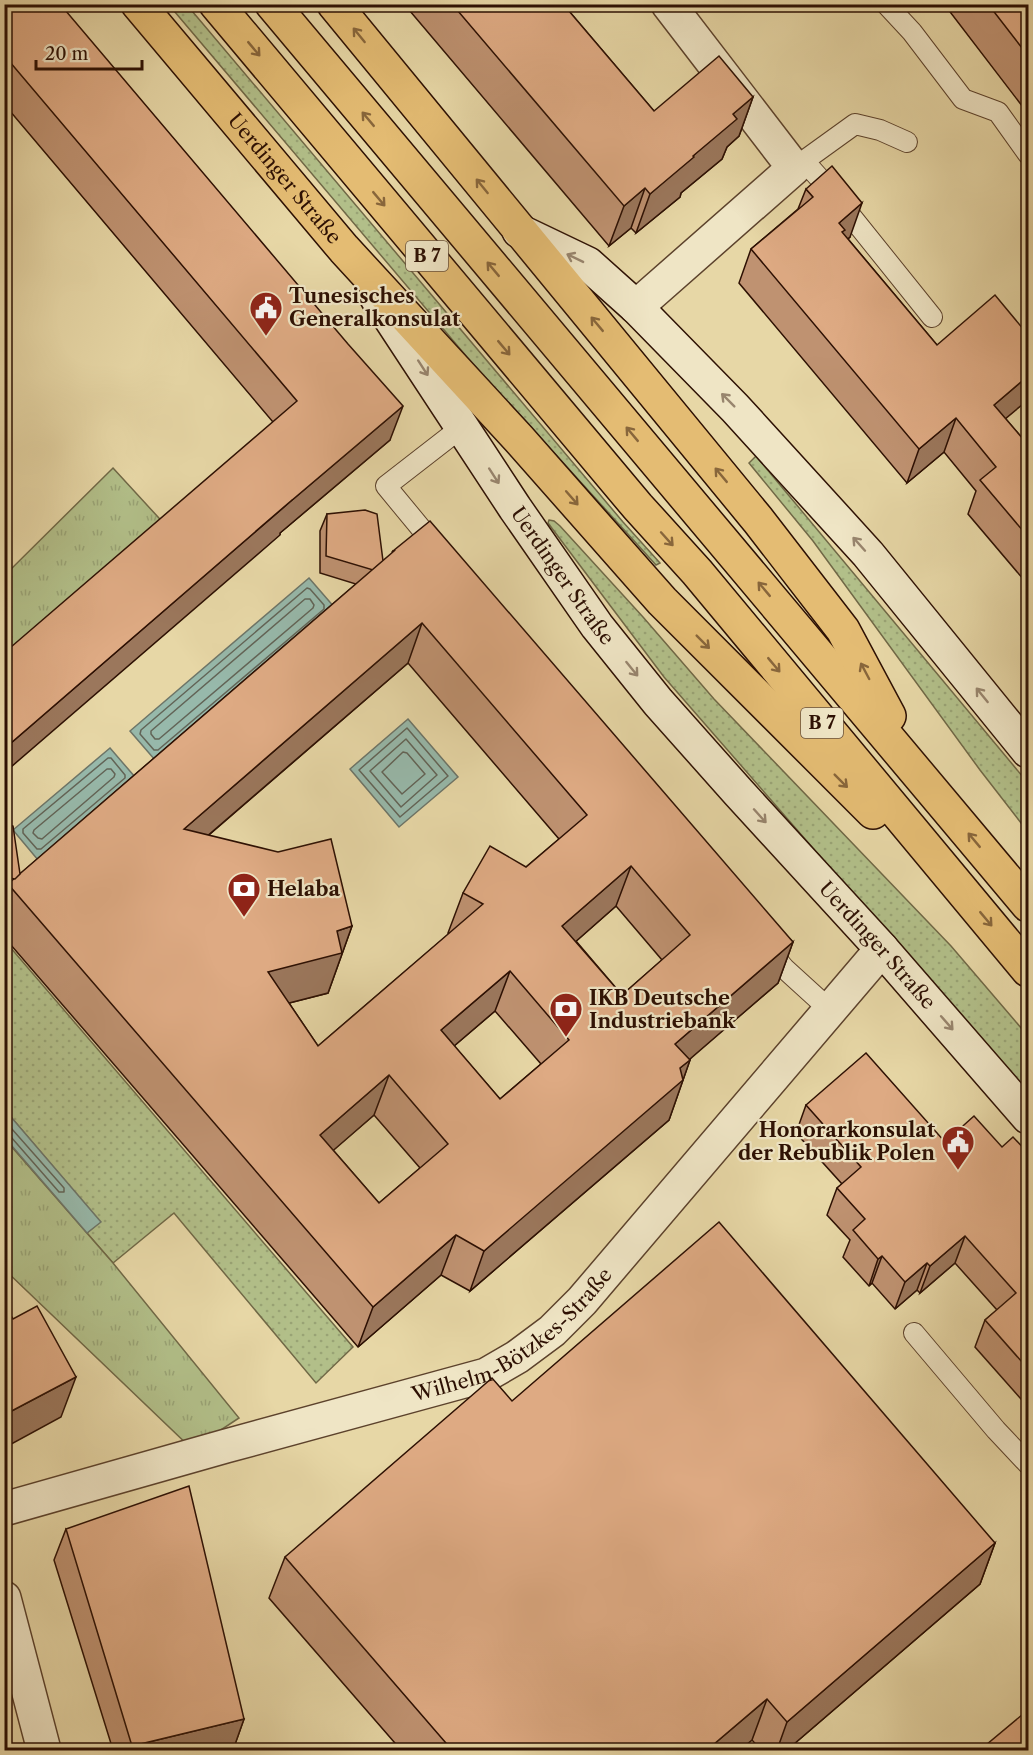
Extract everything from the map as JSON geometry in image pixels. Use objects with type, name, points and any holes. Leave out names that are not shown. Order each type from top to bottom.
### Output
[{"type":"main road","name":"Uerdinger Straße","points":[[138,4],[344,249]]},
{"type":"main road","name":"B 7","points":[[216,4],[630,498],[697,572],[1029,970]]},
{"type":"main road","name":"B 7","points":[[272,4],[1029,905]]},
{"type":"main road","points":[[334,4],[751,511],[843,630],[923,778]]},
{"type":"main road","points":[[344,249],[519,439],[662,601],[865,806],[948,874]]},
{"type":"street","points":[[636,307],[799,165],[668,4]]},
{"type":"street","points":[[519,231],[588,264],[636,307],[735,408],[868,554],[1029,751]]},
{"type":"street","name":"Uerdinger Straße","points":[[344,249],[515,508],[597,626],[658,702],[882,949],[1029,1117]]},
{"type":"street","name":"Wilhelm-Bötzkes-Straße","points":[[4,1509],[486,1375],[517,1357],[552,1331],[582,1302],[882,949]]},
{"type":"street","points":[[4,1598],[44,1750]]},
{"type":"lane","points":[[886,4],[912,32],[963,99],[998,112],[1029,154]]},
{"type":"lane","points":[[907,142],[880,130],[855,124],[799,165],[830,190],[932,317]]},
{"type":"lane","points":[[447,559],[387,486],[462,427]]},
{"type":"lane","points":[[755,933],[785,969],[830,1010]]},
{"type":"lane","points":[[914,1333],[996,1430],[1029,1464]]},
{"type":"green space","points":[[169,5],[187,5],[660,563],[656,565],[467,357]]},
{"type":"green space","points":[[756,456],[1028,783],[1028,832],[813,541],[749,463]]},
{"type":"green space","points":[[113,468],[169,529],[5,673],[5,575]]},
{"type":"green space","points":[[549,520],[560,526],[714,699],[951,946],[1028,1036],[1028,1095],[664,677],[548,523]]},
{"type":"green space","points":[[4,940],[353,1347],[316,1383],[174,1213],[113,1263],[87,1233],[100,1222],[5,1110]]},
{"type":"green space","points":[[4,1138],[113,1263],[239,1418],[192,1449],[5,1270]]},
{"type":"water","points":[[309,578],[335,608],[155,760],[130,731]]},
{"type":"water","points":[[408,719],[458,777],[399,827],[350,769]]},
{"type":"water","points":[[110,748],[135,777],[38,860],[13,830]]},
{"type":"water","points":[[5,1110],[101,1222],[87,1233],[5,1138]]},
{"type":"building","points":[[4,4],[60,4],[403,406],[4,749],[4,653],[297,401],[4,55]]},
{"type":"building","points":[[452,4],[563,4],[654,111],[719,56],[753,97],[733,114],[737,119],[694,157],[650,194],[645,188],[624,206]]},
{"type":"building","points":[[988,4],[1029,4],[1029,57]]},
{"type":"building","points":[[832,166],[862,203],[839,223],[845,230],[842,232],[937,345],[995,295],[1029,336],[1029,375],[994,405],[1029,446],[1029,538],[980,480],[996,467],[956,418],[919,449],[751,249],[813,197],[806,189]]},
{"type":"building","points":[[365,510],[377,514],[383,561],[373,570],[326,556],[327,514]]},
{"type":"building","points":[[430,521],[793,942],[675,1044],[690,1060],[680,1068],[683,1080],[484,1251],[456,1235],[373,1307],[8,884]],"holes":[[[422,623],[587,815],[526,867],[490,846],[463,893],[483,904],[318,1046],[268,972],[342,953],[337,931],[352,926],[331,839],[278,852],[184,829]],[[631,866],[690,935],[622,995],[562,926]],[[510,971],[569,1040],[500,1099],[441,1030]],[[389,1075],[448,1144],[379,1203],[320,1135]]]},
{"type":"building","points":[[4,824],[13,826],[20,874],[15,879],[4,877]]},
{"type":"building","points":[[866,1053],[945,1142],[974,1116],[1002,1147],[1013,1137],[1029,1154],[1029,1370],[985,1320],[1016,1293],[965,1236],[930,1266],[927,1263],[905,1282],[882,1256],[878,1259],[853,1230],[865,1219],[837,1188],[861,1167],[806,1105]]},
{"type":"building","points":[[719,1222],[995,1543],[787,1722],[767,1699],[707,1750],[452,1750],[285,1557],[492,1378],[512,1401]]},
{"type":"building","points":[[4,1304],[13,1319],[37,1306],[76,1377],[4,1415]]},
{"type":"building","points":[[189,1486],[244,1719],[132,1746],[66,1529]]},
{"type":"building","points":[[1029,1709],[1029,1750],[980,1750]]},
{"type":"place","name":"Tunesisches Generalkonsulat","points":[[266,337]]},
{"type":"place","name":"Helaba","points":[[244,918]]},
{"type":"place","name":"IKB Deutsche Industriebank","points":[[566,1038]]},
{"type":"place","name":"Honorarkonsulat der Rebublik Polen","points":[[958,1171]]}]
